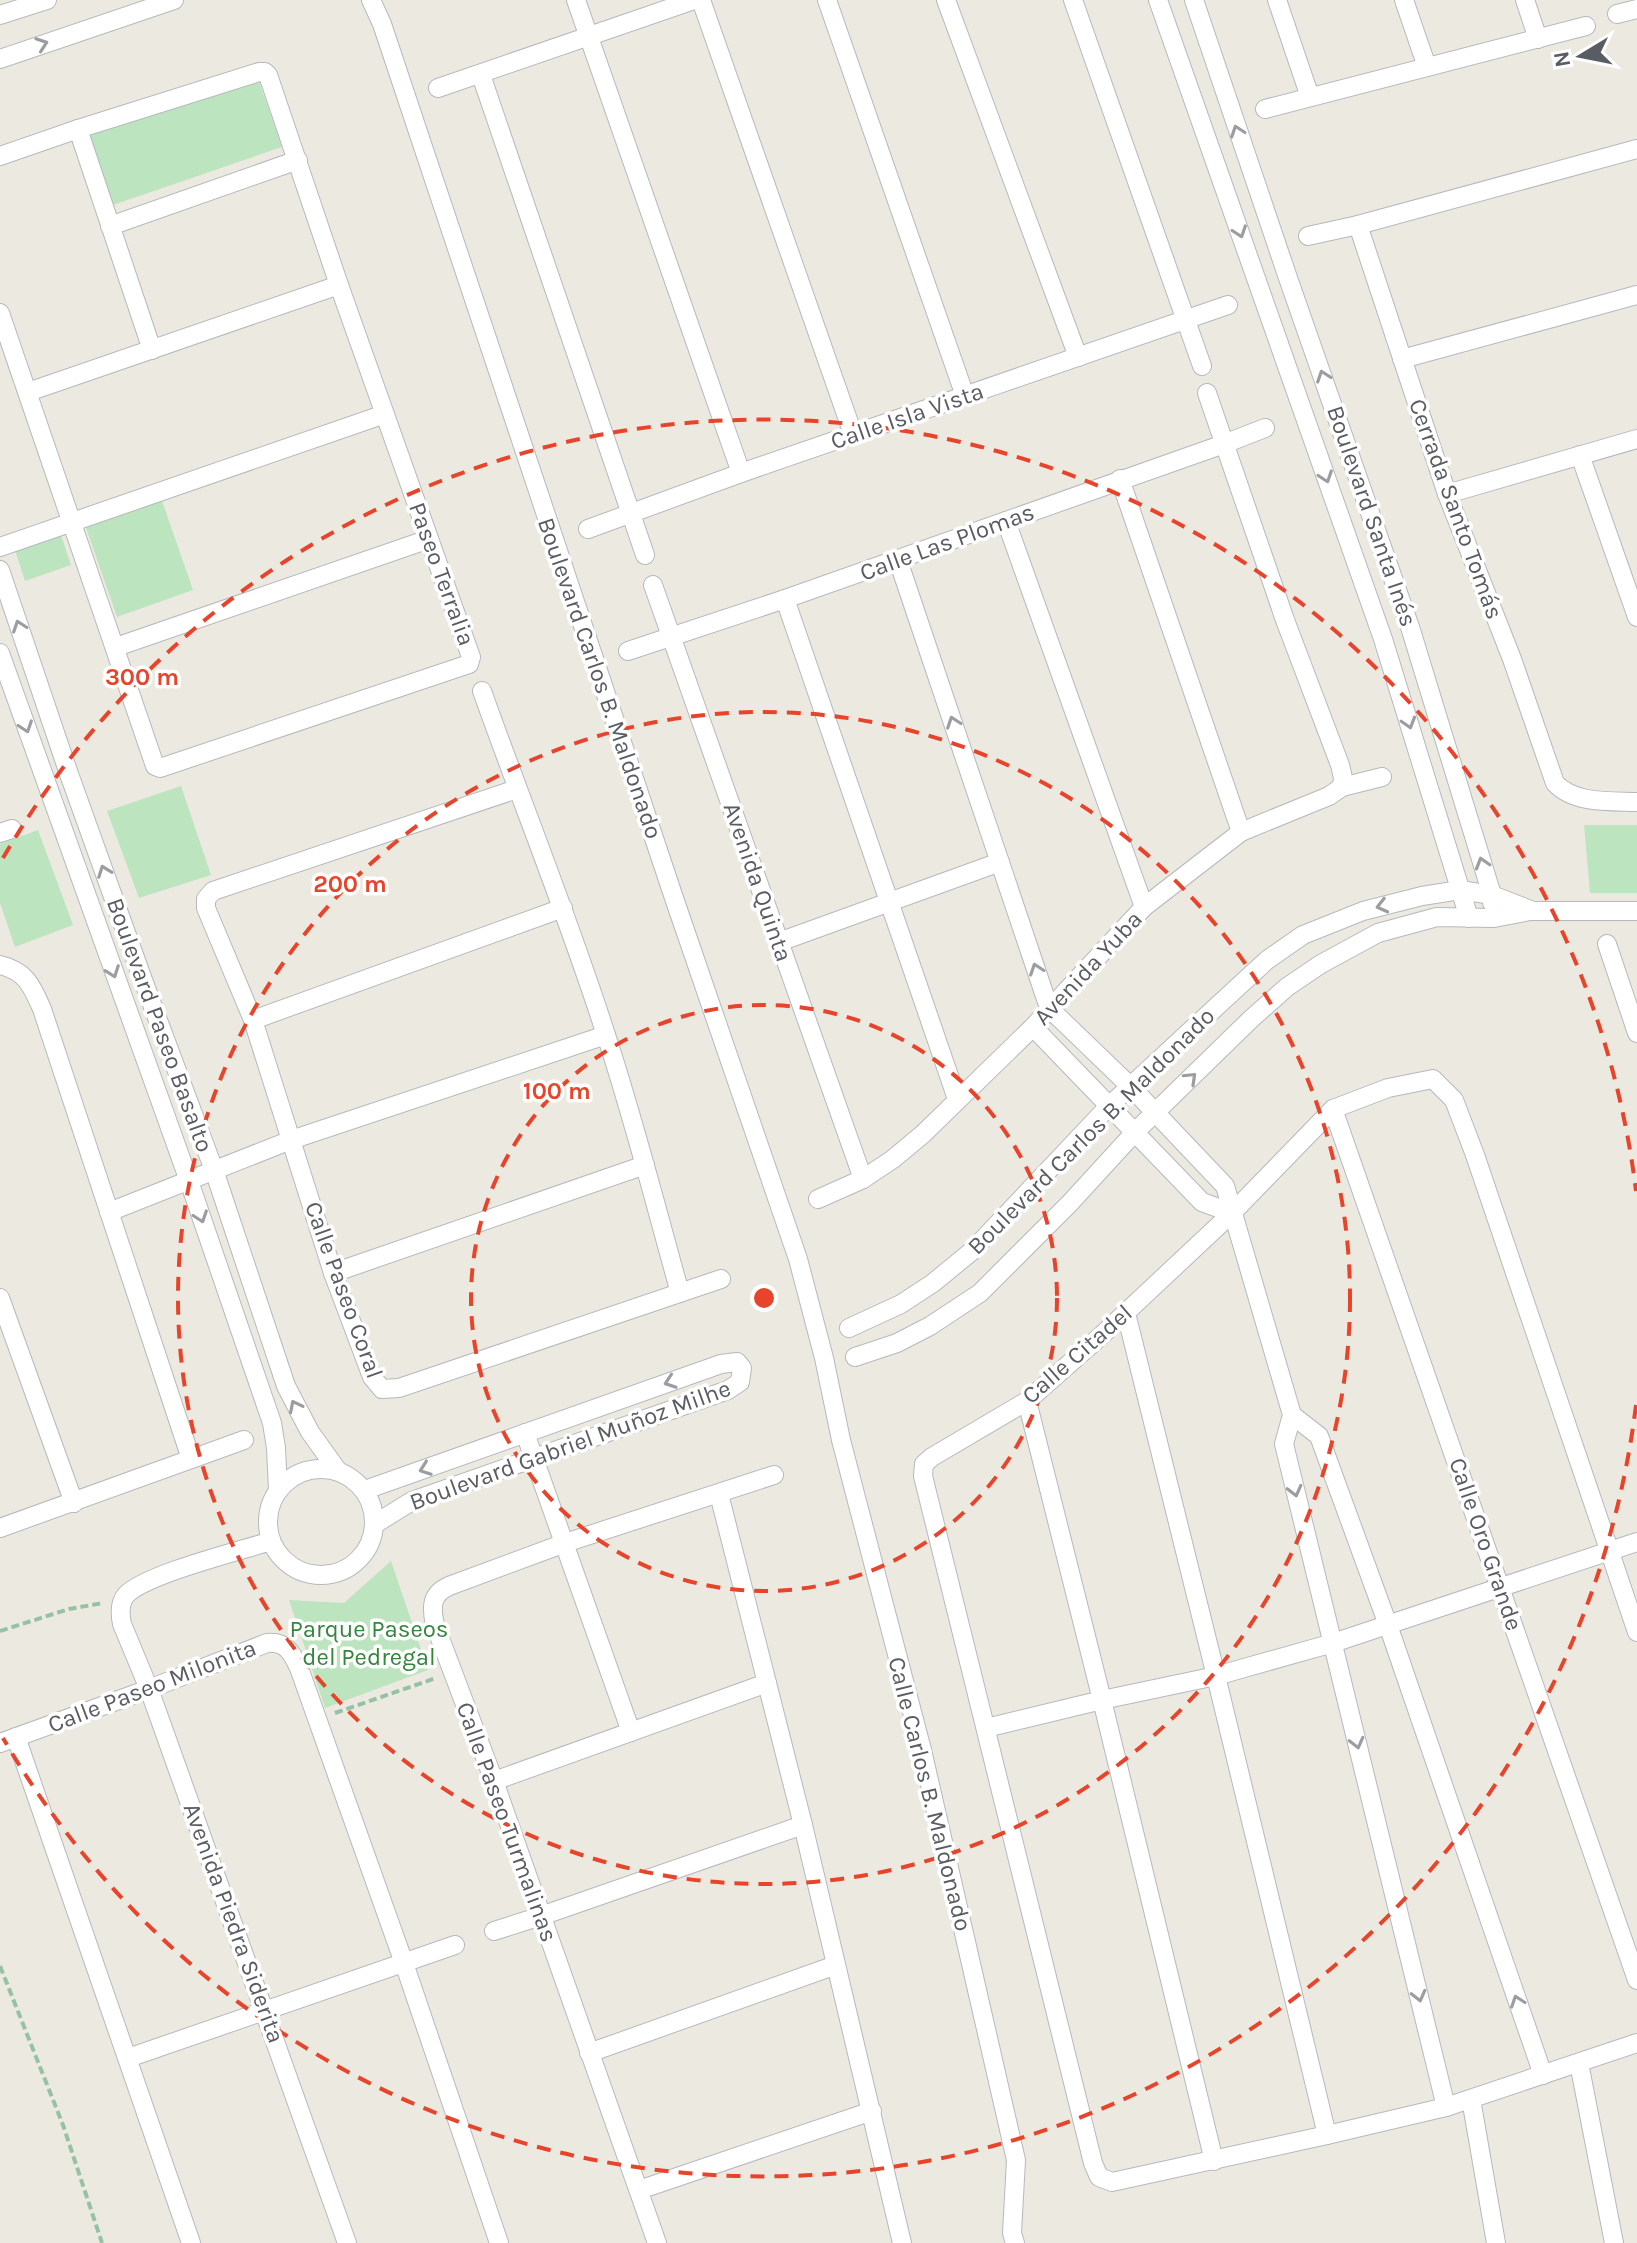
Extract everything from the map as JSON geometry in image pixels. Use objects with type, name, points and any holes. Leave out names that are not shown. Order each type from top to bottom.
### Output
[{"type":"street","points":[[0,15],[47,0]]},
{"type":"street","points":[[0,59],[174,0]]},
{"type":"street","name":"Boulevard Carlos B. Maldonado","points":[[371,0],[382,24],[798,1259],[824,1358]]},
{"type":"street","points":[[576,0],[741,473]]},
{"type":"street","points":[[438,88],[694,0]]},
{"type":"street","points":[[701,0],[853,434]]},
{"type":"street","points":[[827,0],[965,396]]},
{"type":"street","points":[[946,0],[1078,357]]},
{"type":"street","points":[[1073,0],[1202,366]]},
{"type":"street","name":"Boulevard Santa Inés","points":[[1158,0],[1383,639],[1469,918]]},
{"type":"street","name":"Boulevard Santa Inés","points":[[1194,0],[1410,627],[1492,895]]},
{"type":"street","points":[[1277,0],[1310,97]]},
{"type":"street","points":[[1404,0],[1427,67]]},
{"type":"street","points":[[1525,0],[1538,39]]},
{"type":"street","points":[[1617,14],[1637,9]]},
{"type":"street","points":[[1265,109],[1586,26]]},
{"type":"street","name":"Paseo Terralia","points":[[0,156],[259,72],[268,75],[471,657],[469,664],[158,768],[155,766],[0,313]]},
{"type":"street","points":[[481,75],[645,555]]},
{"type":"street","points":[[78,129],[152,350]]},
{"type":"street","points":[[1308,236],[1637,149]]},
{"type":"street","points":[[110,226],[298,160]]},
{"type":"street","name":"Cerrada Santo Tomás","points":[[1358,225],[1447,494],[1517,673],[1555,783],[1561,789],[1590,799],[1637,802]]},
{"type":"street","points":[[28,392],[339,285]]},
{"type":"street","points":[[1402,359],[1637,295]]},
{"type":"street","name":"Calle Isla Vista","points":[[588,529],[1228,305]]},
{"type":"street","points":[[1207,393],[1285,620],[1340,765],[1342,787]]},
{"type":"street","points":[[0,547],[385,414]]},
{"type":"street","name":"Calle Las Plomas","points":[[628,651],[898,560],[1265,428]]},
{"type":"street","points":[[1447,494],[1637,439]]},
{"type":"street","points":[[1580,455],[1637,617]]},
{"type":"street","points":[[1120,479],[1241,832]]},
{"type":"street","points":[[1006,521],[1144,907]]},
{"type":"street","points":[[116,647],[429,539]]},
{"type":"street","points":[[898,560],[1049,1008],[1131,1087],[1225,1186],[1292,1415],[1284,1444],[1446,2107]]},
{"type":"street","name":"Boulevard Paseo Basalto","points":[[0,570],[90,833],[214,1170],[286,1386],[310,1432],[338,1471]]},
{"type":"street","name":"Avenida Quinta","points":[[653,585],[863,1179]]},
{"type":"street","points":[[785,599],[957,1099]]},
{"type":"street","name":"Boulevard Paseo Basalto","points":[[0,653],[272,1423],[278,1490]]},
{"type":"street","points":[[482,691],[563,908],[606,1035],[680,1293]]},
{"type":"street","name":"Avenida Yuba","points":[[818,1199],[863,1179],[913,1143],[1033,1027],[1144,907],[1241,832],[1329,796],[1342,787],[1382,777]]},
{"type":"street","name":"Calle Paseo Coral","points":[[517,789],[213,891],[206,899],[206,908],[253,1020],[333,1273],[372,1377],[376,1384],[387,1390],[399,1388],[721,1279]]},
{"type":"street","points":[[779,942],[1000,862]]},
{"type":"street","name":"Boulevard Carlos B. Maldonado","points":[[849,1328],[901,1304],[972,1251],[1109,1106],[1267,960],[1303,935],[1363,911],[1422,896],[1460,890],[1492,895]]},
{"type":"street","points":[[1494,918],[1492,895],[1533,911],[1637,911]]},
{"type":"street","points":[[253,1020],[563,908]]},
{"type":"street","name":"Boulevard Carlos B. Maldonado","points":[[855,1357],[897,1343],[930,1326],[980,1293],[1070,1203],[1135,1132],[1251,1019],[1287,987],[1321,964],[1378,933],[1437,917],[1494,918],[1533,911]]},
{"type":"street","points":[[1607,944],[1634,1013],[1637,1033]]},
{"type":"street","points":[[9,968],[28,982],[42,1009],[191,1459]]},
{"type":"street","points":[[1033,1027],[1202,1202],[1232,1213]]},
{"type":"street","points":[[109,1212],[291,1140],[606,1035]]},
{"type":"street","name":"Calle Citadel","points":[[986,1728],[923,1476],[924,1464],[1027,1401],[1232,1213],[1333,1109],[1388,1088],[1433,1079],[1454,1100],[1609,1551]]},
{"type":"street","name":"Calle Oro Grande","points":[[1333,1109],[1637,1980]]},
{"type":"street","points":[[333,1273],[645,1165]]},
{"type":"street","points":[[0,1298],[74,1503]]},
{"type":"street","points":[[1126,1313],[1327,2135]]},
{"type":"street","name":"Calle Carlos B. Maldonado","points":[[824,1358],[841,1440],[922,1750],[1016,2160],[1014,2238]]},
{"type":"street","name":"Boulevard Gabriel Muñoz Milhe","points":[[365,1490],[721,1364],[737,1362],[742,1368],[740,1382],[728,1390],[412,1501],[375,1524]]},
{"type":"street","points":[[1027,1401],[1214,2161]]},
{"type":"street","points":[[1292,1415],[1319,1436],[1388,1625],[1543,2075]]},
{"type":"street","points":[[525,1433],[631,1732]]},
{"type":"street","points":[[0,1528],[244,1440]]},
{"type":"street","points":[[322,1468],[338,1471],[353,1478],[365,1490],[373,1506],[375,1524],[371,1542],[362,1558],[348,1569],[330,1575],[312,1575],[295,1568],[281,1557],[271,1541],[268,1524],[270,1506],[278,1490],[290,1478],[322,1468]]},
{"type":"street","name":"Calle Paseo Turmalinas","points":[[657,2243],[432,1611],[439,1590],[565,1543],[774,1475]]},
{"type":"street","points":[[719,1494],[803,1825],[902,2243]]},
{"type":"street","points":[[121,1604],[127,1593],[154,1579],[271,1541]]},
{"type":"street","points":[[1637,1542],[1333,1643],[1216,1676],[986,1728],[1089,2148],[1099,2177],[1112,2182],[1446,2107],[1637,2043]]},
{"type":"street","points":[[1609,1551],[1637,1632]]},
{"type":"street","name":"Avenida Piedra Siderita","points":[[121,1604],[122,1624],[149,1689],[347,2243]]},
{"type":"street","name":"Calle Paseo Milonita","points":[[191,2243],[128,2058],[8,1740],[272,1642],[285,1646],[294,1656],[404,1963],[499,2243]]},
{"type":"street","points":[[494,1781],[767,1683]]},
{"type":"street","points":[[494,1931],[803,1825]]},
{"type":"street","points":[[128,2058],[455,1945]]},
{"type":"street","points":[[589,2053],[836,1965]]},
{"type":"street","points":[[1579,2063],[1614,2243]]},
{"type":"street","points":[[1471,2099],[1496,2243]]},
{"type":"street","points":[[639,2190],[872,2111]]},
{"type":"path","points":[[0,1631],[82,1606],[121,1604]]},
{"type":"path","points":[[317,1719],[453,1673]]},
{"type":"path","points":[[0,1966],[63,2125],[102,2243]]},
{"type":"green space","points":[[257,76],[282,147],[113,205],[89,136]]},
{"type":"green space","points":[[161,498],[193,590],[117,617],[85,525]]},
{"type":"green space","points":[[60,532],[71,565],[25,581],[14,547]]},
{"type":"green space","points":[[181,786],[211,875],[139,898],[107,811]]},
{"type":"green space","points":[[1584,825],[1637,825],[1637,893],[1590,893]]},
{"type":"green space","points":[[38,830],[73,925],[15,947],[0,903],[0,844]]},
{"type":"green space","name":"Parque Paseos del Pedregal","points":[[391,1561],[428,1670],[325,1708],[289,1600],[344,1603]]}]
